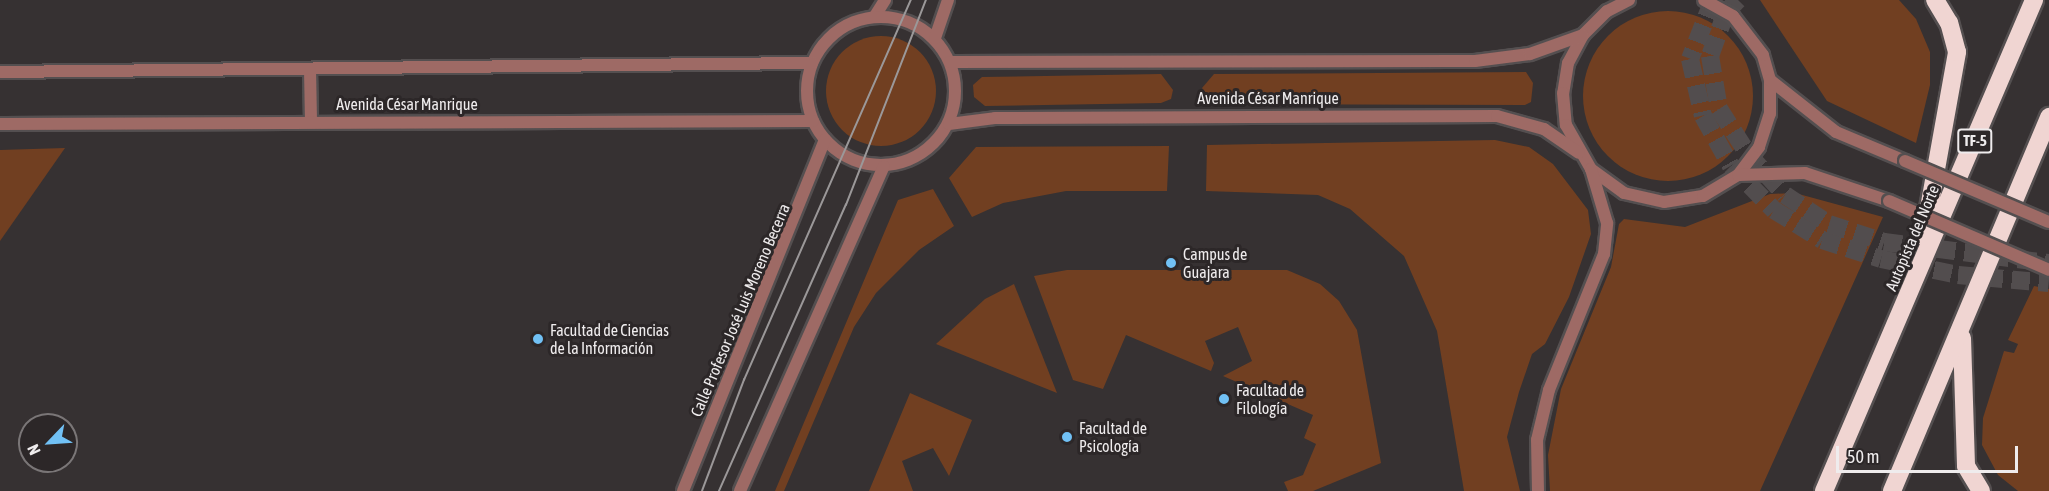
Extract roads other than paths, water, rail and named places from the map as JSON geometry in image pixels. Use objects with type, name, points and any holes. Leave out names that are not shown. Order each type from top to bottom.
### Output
[{"type":"highway","points":[[1915,282],[1957,52],[1949,23],[1935,0]]},
{"type":"highway","name":"Autopista del Norte","points":[[1824,491],[2034,0]]},
{"type":"highway","points":[[1892,491],[2049,117]]},
{"type":"highway","points":[[1963,326],[1966,466],[1981,491]]},
{"type":"street","points":[[875,16],[885,0]]},
{"type":"street","points":[[935,38],[948,0]]},
{"type":"street","points":[[1629,0],[1607,11],[1583,35],[1568,63],[1563,93],[1566,125],[1579,153],[1591,169],[1624,193],[1664,202],[1704,196],[1738,174],[1759,147],[1770,114],[1770,80],[1750,34],[1733,16],[1704,0]]},
{"type":"street","points":[[875,16],[902,19],[935,38],[950,62],[956,93],[949,124],[922,154],[884,166],[842,154],[825,140],[813,121],[807,92],[812,63],[837,31],[875,16]]},
{"type":"street","name":"Avenida César Manrique","points":[[950,62],[1475,61],[1530,54],[1583,35]]},
{"type":"street","points":[[0,72],[812,63]]},
{"type":"street","points":[[310,69],[310,121]]},
{"type":"street","points":[[1770,80],[1836,132],[2049,222]]},
{"type":"street","name":"Avenida César Manrique","points":[[949,124],[995,118],[1485,115],[1544,129],[1579,153]]},
{"type":"street","name":"Avenida César Manrique","points":[[0,124],[310,121],[813,121]]},
{"type":"street","name":"Calle Profesor José Luis Moreno Becerra","points":[[682,491],[825,140]]},
{"type":"street","points":[[740,491],[884,166]]},
{"type":"street","points":[[1538,491],[1537,440],[1549,390],[1604,254],[1607,223],[1591,169]]},
{"type":"street","points":[[1738,174],[1805,173],[1889,201],[2049,270]]},
{"type":"tunnel","points":[[1713,0],[1690,59],[1703,116],[1731,166],[1774,210],[1822,240],[1881,259],[1958,275],[2049,283]]},
{"type":"tunnel","points":[[1738,0],[1726,12],[1710,56],[1719,109],[1748,154],[1785,195],[1829,224],[1884,242],[2049,263]]},
{"type":"tram line","points":[[702,491],[744,380],[911,0]]},
{"type":"tram line","points":[[719,491],[846,205],[926,0]]},
{"type":"place","name":"Campus de Guajara","points":[[1171,263]]},
{"type":"place","name":"Facultad de Ciencias de la Información","points":[[538,339]]},
{"type":"place","name":"Facultad de Filología","points":[[1224,399]]},
{"type":"place","name":"Facultad de Psicología","points":[[1067,437]]}]
